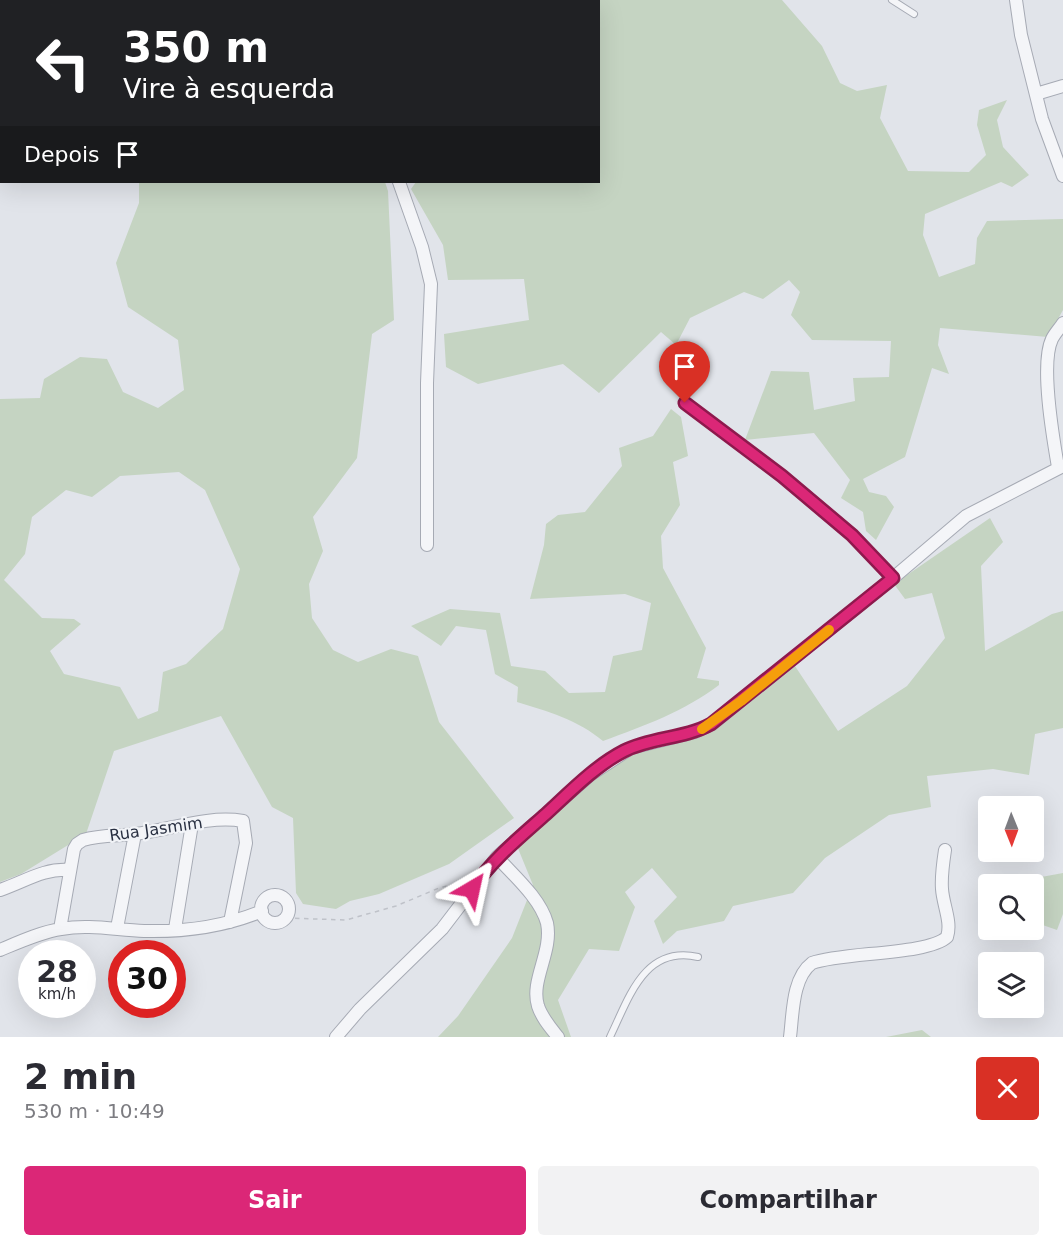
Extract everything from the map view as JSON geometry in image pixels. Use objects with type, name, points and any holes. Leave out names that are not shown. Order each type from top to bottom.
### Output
[{"type":"street","points":[[1016,0],[1021,35],[1042,119],[1063,176]]},
{"type":"street","points":[[1036,94],[1063,86]]},
{"type":"street","points":[[399,183],[422,247],[430,284],[427,545]]},
{"type":"street","points":[[336,1037],[442,929],[497,857],[590,774],[624,751],[639,745],[695,732],[711,724],[893,578],[966,516],[1060,466],[1048,372],[1052,339],[1063,323]]},
{"type":"street","points":[[685,403],[782,476],[852,535],[893,578]]},
{"type":"street","name":"Rua Jasmim","points":[[69,870],[77,844],[89,838],[135,834],[210,822],[243,821],[246,843],[230,922]]},
{"type":"street","points":[[175,929],[192,824]]},
{"type":"street","points":[[117,928],[135,834]]},
{"type":"street","points":[[790,1037],[796,995],[802,974],[807,967],[819,961],[919,947],[944,940],[949,932],[942,890],[945,850]]},
{"type":"street","points":[[497,857],[541,908],[546,922],[549,937],[537,987],[537,1000],[547,1024],[558,1037]]},
{"type":"street","points":[[0,890],[45,872],[57,869],[69,870],[60,929]]},
{"type":"street","points":[[274,896],[284,898],[289,908],[286,918],[282,922],[272,923],[263,916],[264,901],[274,896]]},
{"type":"street","points":[[0,950],[60,929],[90,926],[143,931],[175,929],[230,922],[262,911]]},
{"type":"lane","points":[[892,0],[914,14]]},
{"type":"lane","points":[[610,1037],[634,988],[657,961],[679,954],[698,957]]},
{"type":"path","points":[[286,918],[346,920],[371,915],[439,888],[480,878]]},
{"type":"green space","points":[[600,0],[782,0],[822,46],[840,83],[857,91],[887,85],[880,118],[908,171],[969,172],[986,155],[977,125],[979,110],[1007,100],[997,120],[1003,147],[1029,175],[1012,187],[1001,182],[925,214],[923,235],[939,277],[975,264],[977,238],[987,221],[1063,219],[1063,310],[1048,337],[940,328],[938,345],[949,374],[932,368],[905,457],[863,479],[869,492],[886,496],[894,507],[876,540],[866,531],[863,512],[841,498],[850,480],[814,433],[745,440],[771,371],[809,372],[814,410],[855,401],[853,378],[889,377],[891,341],[812,340],[791,315],[800,292],[789,280],[763,299],[744,292],[690,318],[676,345],[661,332],[599,393],[563,364],[478,384],[446,367],[444,334],[529,320],[524,279],[448,280],[443,245],[411,189],[415,183],[600,183]]},
{"type":"green space","points":[[139,183],[385,183],[388,191],[394,320],[372,334],[357,458],[313,517],[323,551],[309,584],[312,618],[333,650],[358,662],[391,649],[418,656],[439,722],[514,818],[449,864],[379,894],[350,901],[336,909],[303,904],[296,893],[293,818],[272,807],[221,716],[114,751],[86,834],[21,874],[0,882],[0,399],[40,398],[44,379],[80,357],[107,359],[123,392],[158,408],[184,390],[178,340],[128,307],[116,263],[139,203]],"holes":[[[179,472],[205,490],[240,569],[223,629],[186,664],[163,672],[158,711],[138,719],[120,687],[64,674],[50,651],[81,624],[74,619],[42,618],[4,580],[25,554],[32,517],[66,490],[92,497],[120,476]]]},
{"type":"green space","points":[[671,409],[681,417],[688,456],[673,462],[680,505],[661,536],[663,568],[706,648],[697,678],[719,681],[719,685],[692,703],[649,724],[603,741],[573,722],[517,702],[518,687],[495,674],[486,630],[456,626],[441,646],[411,626],[450,609],[500,613],[511,666],[545,671],[569,693],[605,692],[613,656],[642,650],[651,603],[625,594],[530,599],[544,545],[546,524],[558,515],[585,512],[622,466],[619,448],[653,436]]},
{"type":"green space","points":[[990,518],[1003,542],[981,566],[985,651],[1052,614],[1063,611],[1063,728],[1035,734],[1029,775],[993,769],[927,776],[931,807],[889,815],[825,858],[793,893],[733,906],[724,921],[677,931],[663,944],[654,921],[677,897],[652,868],[625,892],[635,907],[619,951],[589,949],[558,1000],[571,1037],[438,1037],[458,1016],[512,938],[533,885],[517,846],[562,801],[628,750],[700,734],[795,666],[838,731],[907,686],[945,638],[932,593],[905,599],[894,584]]},
{"type":"green space","points":[[1063,873],[1063,914],[1057,930],[1044,925],[1044,876]]},
{"type":"green space","points":[[922,1030],[931,1037],[886,1037]]},
{"type":"slow traffic","points":[[702,729],[741,701],[829,630]]},
{"type":"route","points":[[472,889],[497,857],[590,774],[631,748],[695,732],[711,724],[893,578],[852,535],[782,476],[685,403]]}]
